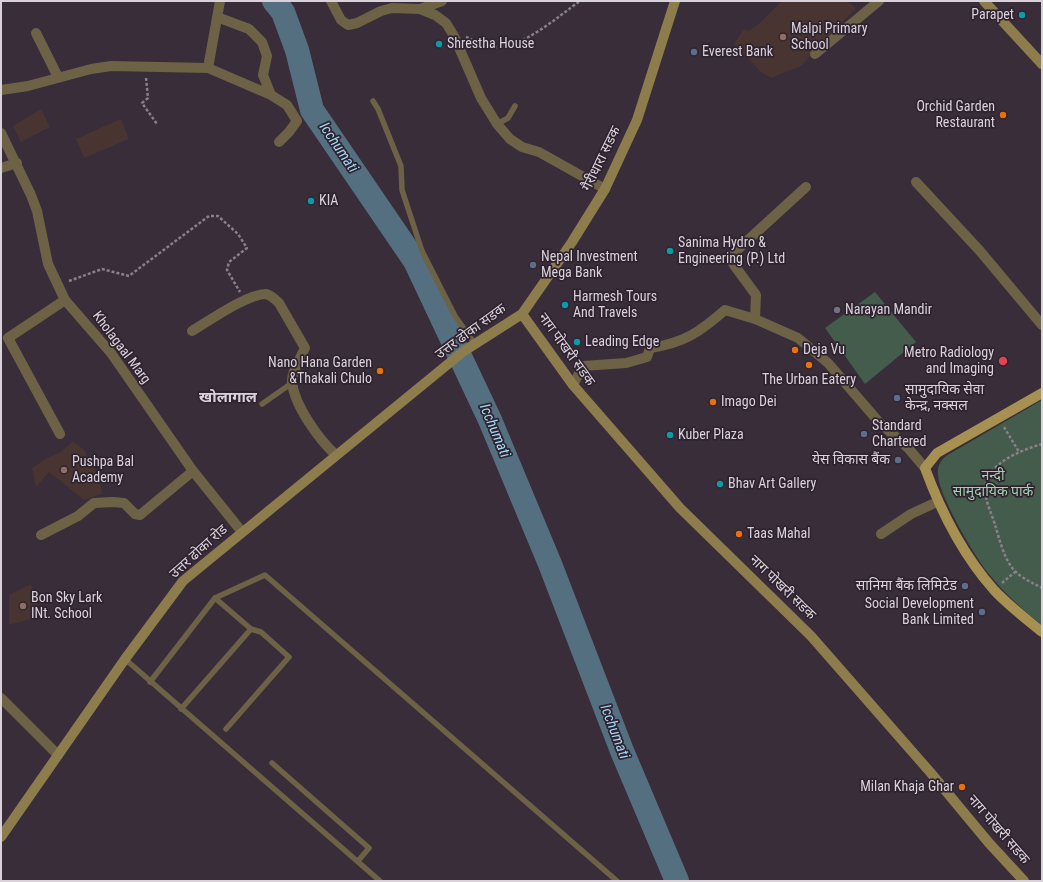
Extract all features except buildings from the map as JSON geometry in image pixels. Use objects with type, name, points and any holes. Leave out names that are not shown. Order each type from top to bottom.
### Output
[{"type":"main road","name":"गैरीधारा सडक","points":[[522,314],[572,242],[605,189],[637,120],[675,1]]},
{"type":"main road","points":[[984,1],[1042,64]]},
{"type":"main road","name":"उत्तर ढोका सडक","points":[[438,374],[464,351],[522,314]]},
{"type":"main road","name":"नाग पोखरी सडक","points":[[522,314],[572,385],[680,508],[811,636],[1024,881]]},
{"type":"main road","name":"उत्तर ढोका रोड","points":[[2,833],[125,659],[183,581],[310,478],[336,455],[438,374]]},
{"type":"main road","points":[[1042,393],[937,453],[925,468],[937,502],[974,566],[998,587],[1042,632]]},
{"type":"street","points":[[208,68],[220,1]]},
{"type":"street","points":[[332,1],[341,20],[348,25],[358,24],[381,11],[392,8],[420,9],[435,15],[446,23],[454,36],[481,98],[496,124],[510,139],[522,147],[539,152],[605,189]]},
{"type":"street","points":[[420,9],[430,3],[442,1]]},
{"type":"street","points":[[814,54],[879,1]]},
{"type":"street","points":[[217,17],[249,29],[262,42],[267,56],[263,75],[271,95]]},
{"type":"street","points":[[36,33],[58,78]]},
{"type":"street","points":[[1,90],[28,86],[91,69],[111,66],[146,68],[208,68],[271,95],[287,105],[297,121],[290,132],[279,142]]},
{"type":"street","name":"Kholagaal Marg","points":[[1,133],[17,163],[37,211],[48,264],[58,288],[65,300],[111,353],[193,471],[242,532]]},
{"type":"street","points":[[1,168],[17,163]]},
{"type":"street","points":[[916,182],[980,251],[1042,325]]},
{"type":"street","points":[[755,319],[756,295],[731,259],[736,251],[806,187]]},
{"type":"street","points":[[192,331],[245,300],[266,294],[273,297],[279,303],[305,348],[296,367],[292,383],[297,400],[310,423],[336,455]]},
{"type":"street","points":[[60,434],[8,338],[65,300]]},
{"type":"street","points":[[572,385],[583,366],[626,363],[647,357],[650,348],[671,345],[700,331],[725,310],[755,319],[798,338],[828,363],[878,421],[908,448],[925,468]]},
{"type":"street","points":[[40,535],[78,516],[94,503],[124,503],[136,514],[140,515],[193,471]]},
{"type":"street","points":[[881,534],[911,514],[937,502]]},
{"type":"street","points":[[1,698],[58,755]]},
{"type":"lane","points":[[373,101],[378,109],[401,166],[402,190],[422,252],[455,316],[475,344]]},
{"type":"lane","points":[[496,124],[508,118],[515,106]]},
{"type":"lane","points":[[262,404],[292,383]]},
{"type":"lane","points":[[150,682],[214,598],[265,575],[617,881]]},
{"type":"lane","points":[[214,598],[251,629],[260,632],[289,657],[226,729]]},
{"type":"lane","points":[[181,709],[251,629]]},
{"type":"lane","points":[[125,659],[380,881]]},
{"type":"lane","points":[[272,763],[370,848],[358,862]]},
{"type":"path","points":[[463,35],[487,47],[504,46],[522,40],[580,1]]},
{"type":"path","points":[[146,68],[148,98],[142,103],[157,124]]},
{"type":"path","points":[[58,288],[75,278],[102,269],[130,276],[209,216],[218,216],[238,234],[247,248],[229,262],[227,270],[245,297],[254,298]]},
{"type":"path","points":[[997,430],[1009,423]]},
{"type":"path","points":[[1004,427],[1019,452]]},
{"type":"path","points":[[1042,444],[1019,452],[1004,461],[994,470],[988,480],[985,490],[1002,547],[1015,572],[1042,588]]},
{"type":"path","points":[[998,587],[1015,572]]},
{"type":"path","points":[[997,578],[998,587]]},
{"type":"path","points":[[998,587],[1006,588]]},
{"type":"shaded area","name":"Malpi Primary School","points":[[782,1],[847,1],[856,8],[801,66],[771,78],[761,72],[734,44],[744,29],[749,31],[760,23]]},
{"type":"shaded area","points":[[41,109],[50,127],[21,142],[13,126]]},
{"type":"shaded area","points":[[121,119],[129,139],[84,158],[76,139]]},
{"type":"shaded area","name":"Pushpa Bal Academy","points":[[73,441],[84,450],[100,479],[102,494],[84,500],[49,472],[36,487],[32,468],[47,458],[61,452]]},
{"type":"shaded area","name":"Bon Sky Lark INt. School","points":[[31,584],[41,616],[9,625],[9,595]]},
{"type":"green space","points":[[875,292],[916,342],[865,384],[825,328]]},
{"type":"green space","name":"नन्दी सामुदायिक पार्क","points":[[1042,400],[1042,625],[1007,595],[983,566],[967,541],[944,497],[940,485],[938,469],[939,464],[946,456]]},
{"type":"waterway","name":"Icchumati","points":[[274,1],[283,12],[297,50],[312,110],[415,261],[490,420],[550,564],[622,751],[677,881]]},
{"type":"place","name":"Parapet","points":[[1022,15]]},
{"type":"place","name":"Malpi Primary School","points":[[783,37]]},
{"type":"place","name":"Shrestha House","points":[[439,44]]},
{"type":"place","name":"Everest Bank","points":[[694,52]]},
{"type":"place","name":"Orchid Garden Restaurant","points":[[1003,115]]},
{"type":"place","name":"KIA","points":[[311,201]]},
{"type":"place","name":"Sanima Hydro & Engineering (P.) Ltd","points":[[670,251]]},
{"type":"place","name":"Nepal Investment Mega Bank","points":[[533,265]]},
{"type":"place","name":"Harmesh Tours And Travels","points":[[565,305]]},
{"type":"place","name":"Narayan Mandir","points":[[837,310]]},
{"type":"place","name":"Leading Edge","points":[[577,342]]},
{"type":"place","name":"Deja Vu","points":[[795,350]]},
{"type":"place","name":"Metro Radiology and Imaging","points":[[1003,361]]},
{"type":"place","name":"The Urban Eatery","points":[[809,365]]},
{"type":"place","name":"Nano Hana Garden &Thakali Chulo","points":[[380,371]]},
{"type":"place","name":"सामुदायिक सेवा केन्द्र, नक्सल","points":[[897,398]]},
{"type":"place","name":"Imago Dei","points":[[713,402]]},
{"type":"place","name":"Standard Chartered","points":[[864,434]]},
{"type":"place","name":"Kuber Plaza","points":[[670,435]]},
{"type":"place","name":"येस विकास बैंक","points":[[898,460]]},
{"type":"place","name":"Pushpa Bal Academy","points":[[64,470]]},
{"type":"place","name":"Bhav Art Gallery","points":[[720,484]]},
{"type":"place","name":"Taas Mahal","points":[[739,534]]},
{"type":"place","name":"सानिमा बैंक लिमिटेड","points":[[965,586]]},
{"type":"place","name":"Bon Sky Lark INt. School","points":[[23,606]]},
{"type":"place","name":"Social Development Bank Limited","points":[[982,612]]},
{"type":"place","name":"Milan Khaja Ghar","points":[[962,787]]},
{"type":"district","name":"खोलागाल","points":[[228,398]]}]
